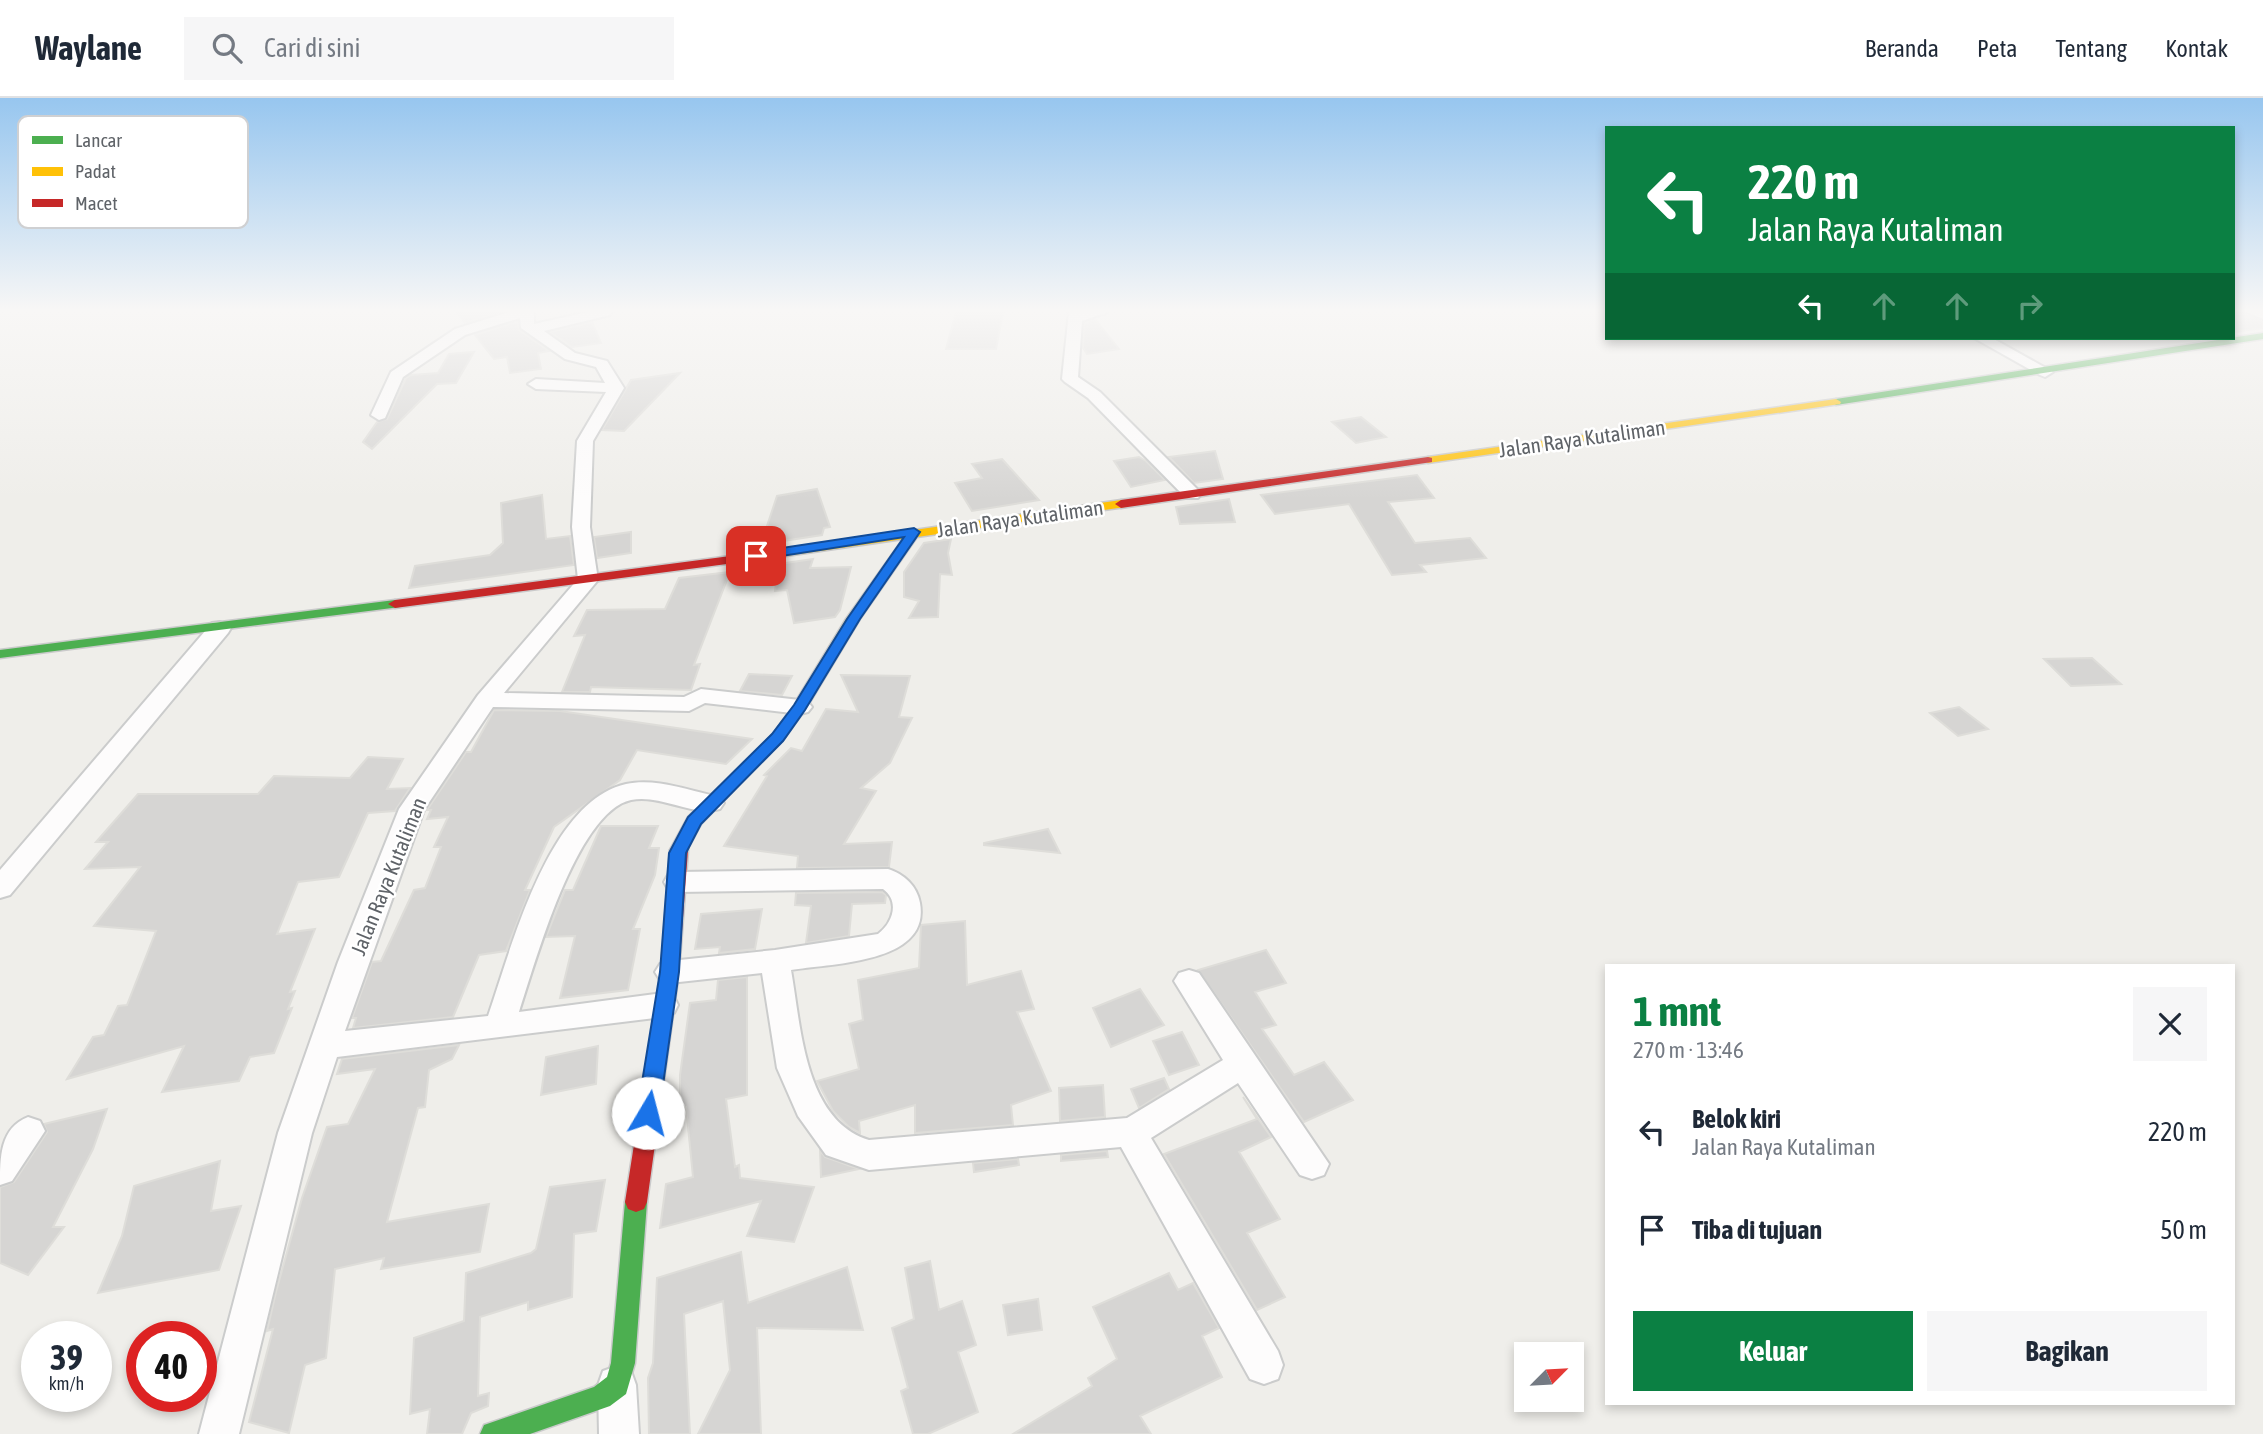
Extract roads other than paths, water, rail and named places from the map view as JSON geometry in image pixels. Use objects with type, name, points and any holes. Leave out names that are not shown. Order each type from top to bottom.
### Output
[{"type":"street","points":[[379,415],[397,374]]},
{"type":"street","points":[[608,374],[615,388]]},
{"type":"street","points":[[1070,374],[1070,379],[1094,395],[1192,494]]},
{"type":"street","name":"Jalan Raya Kutaliman","points":[[219,1434],[295,1132],[327,1045],[353,962],[412,809],[486,700],[588,580],[2029,374]]},
{"type":"street","points":[[536,384],[615,388]]},
{"type":"street","points":[[0,654],[588,580],[580,527],[585,441],[615,388]]},
{"type":"street","points":[[619,1434],[617,1384],[623,1363],[633,1222],[670,972],[678,853],[694,821],[778,737],[800,707],[853,619],[914,532]]},
{"type":"street","points":[[0,888],[220,628]]},
{"type":"street","points":[[486,700],[689,704],[701,696],[800,707]]},
{"type":"street","points":[[499,1027],[548,886],[577,834],[601,806],[616,796],[649,790],[711,803]]},
{"type":"street","points":[[670,972],[775,961],[885,944],[898,937],[906,921],[905,894],[897,884],[875,877],[678,882]]},
{"type":"street","points":[[775,961],[793,1068],[809,1106],[838,1144],[869,1155],[1130,1132],[1242,1064]]},
{"type":"street","points":[[1189,981],[1242,1064],[1312,1164]]},
{"type":"street","points":[[327,1045],[499,1027],[663,1005]]},
{"type":"street","points":[[0,1170],[28,1131]]},
{"type":"street","points":[[1130,1132],[1264,1365]]},
{"type":"street","points":[[493,1434],[601,1397],[617,1384]]}]
